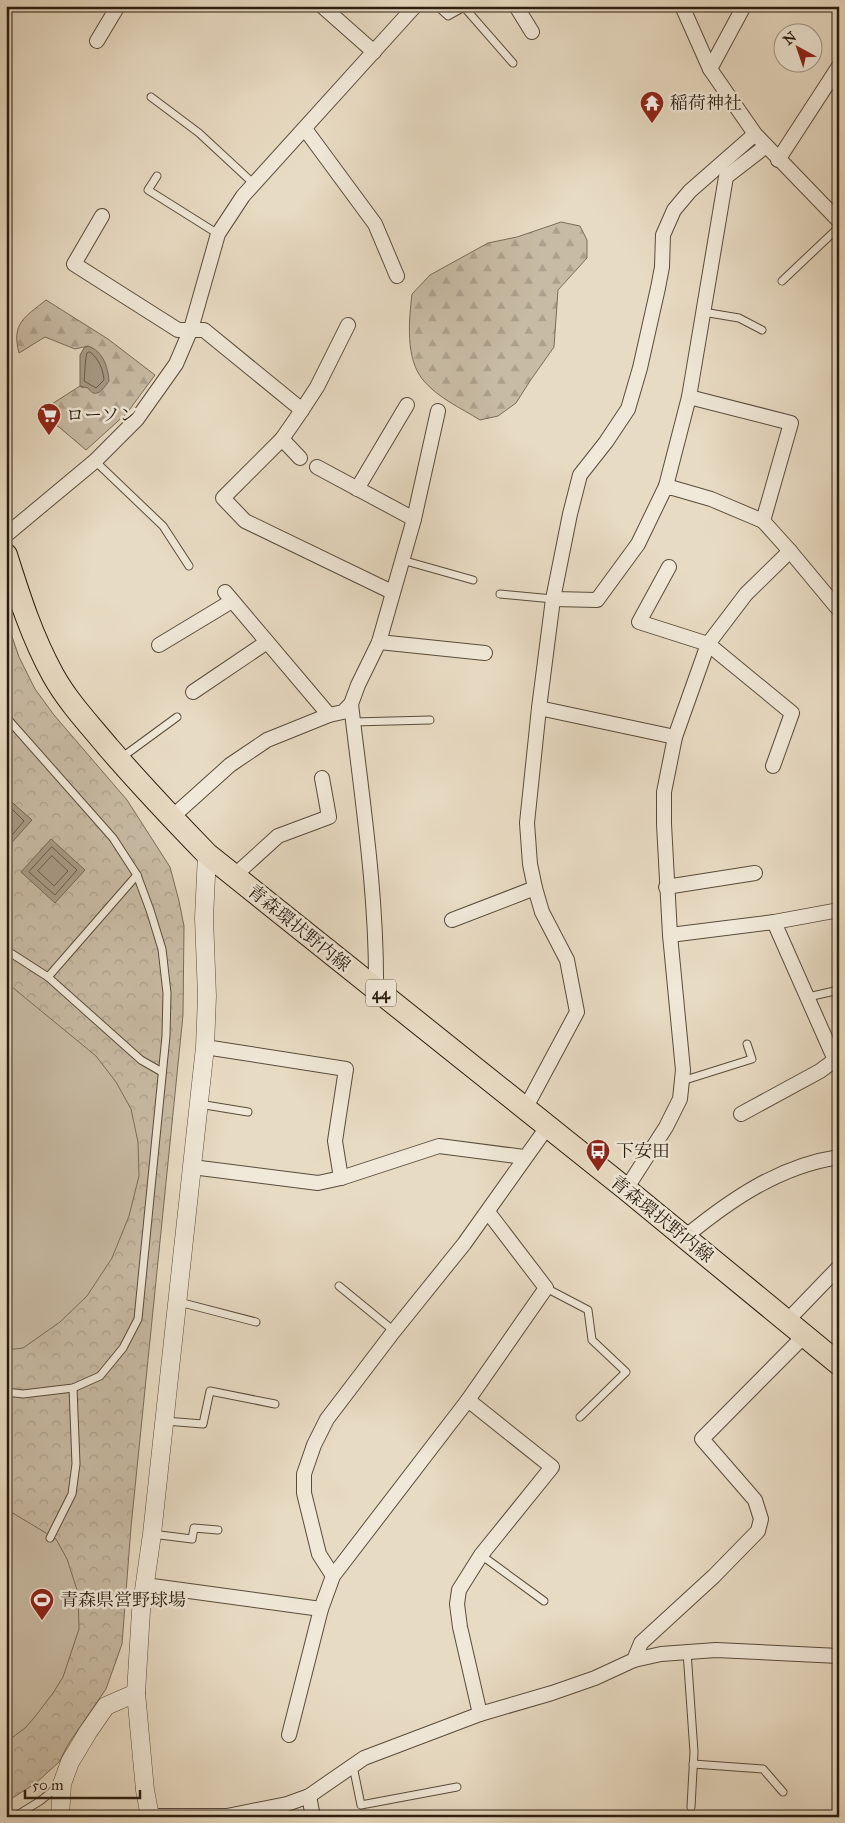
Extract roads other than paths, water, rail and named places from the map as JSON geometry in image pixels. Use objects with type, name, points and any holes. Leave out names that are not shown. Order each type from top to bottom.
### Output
[{"type":"main road","name":"青森環状野内線","points":[[6,555],[17,592],[34,636],[54,676],[76,710],[171,818],[206,854],[548,1126],[839,1364]]},
{"type":"street","points":[[97,41],[118,6]]},
{"type":"street","points":[[322,6],[374,52]]},
{"type":"street","points":[[6,535],[95,461],[137,419],[176,364],[191,329],[218,234],[243,196],[306,129],[415,6]]},
{"type":"street","points":[[516,6],[532,32]]},
{"type":"street","points":[[682,6],[710,68],[756,134],[778,160],[839,222]]},
{"type":"street","points":[[710,68],[744,6]]},
{"type":"street","points":[[778,160],[839,66]]},
{"type":"street","points":[[306,129],[375,224],[397,276]]},
{"type":"street","points":[[525,1109],[577,1012],[567,960],[542,912],[535,888],[530,864],[527,823],[553,599],[580,475],[606,442],[628,408],[640,368],[658,288],[662,267],[663,235],[674,210],[690,191],[756,134]]},
{"type":"street","points":[[553,599],[597,600],[638,544],[666,486],[689,397],[726,177],[766,146]]},
{"type":"street","points":[[102,216],[74,264],[178,330],[204,330],[302,410]]},
{"type":"street","points":[[348,326],[317,387],[282,439],[223,498],[245,521],[392,592]]},
{"type":"street","points":[[689,397],[791,423],[763,521]]},
{"type":"street","points":[[357,489],[407,405]]},
{"type":"street","points":[[171,818],[230,765],[267,740],[329,715],[343,712],[351,704],[379,642],[414,519],[438,411]]},
{"type":"street","points":[[282,439],[300,458]]},
{"type":"street","points":[[317,467],[414,519]]},
{"type":"street","points":[[666,486],[711,499],[763,521],[839,610]]},
{"type":"street","points":[[626,1189],[666,1128],[680,1100],[682,1082],[681,1037],[666,887],[664,792],[675,737],[708,644],[746,594],[790,551]]},
{"type":"street","points":[[670,566],[639,622],[708,644],[792,714],[773,766]]},
{"type":"street","points":[[159,645],[228,596],[329,715]]},
{"type":"street","points":[[193,692],[267,642]]},
{"type":"street","points":[[379,642],[485,653]]},
{"type":"street","points":[[351,704],[371,871],[376,945],[376,989]]},
{"type":"street","points":[[539,708],[675,737]]},
{"type":"street","points":[[234,876],[278,836],[329,817],[322,778]]},
{"type":"street","points":[[206,854],[204,918],[207,987],[205,1047],[142,1611],[136,1693],[145,1790],[150,1816],[227,1816],[286,1804],[309,1796],[364,1758],[480,1714],[552,1694],[595,1678],[634,1660],[661,1654],[716,1650],[839,1656]]},
{"type":"street","points":[[666,887],[755,873]]},
{"type":"street","points":[[452,920],[535,888]]},
{"type":"street","points":[[670,935],[774,922],[839,910]]},
{"type":"street","points":[[741,1114],[837,1060],[774,922]]},
{"type":"street","points":[[205,1047],[346,1069],[335,1141],[341,1178]]},
{"type":"street","points":[[333,1576],[319,1554],[304,1493],[304,1474],[314,1445],[327,1419],[488,1212],[524,1157],[548,1126]]},
{"type":"street","points":[[192,1167],[318,1183],[341,1178],[439,1146],[524,1157]]},
{"type":"street","points":[[685,1237],[750,1189],[786,1171],[839,1157]]},
{"type":"street","points":[[289,1735],[321,1609],[333,1576],[468,1400],[546,1288],[488,1212]]},
{"type":"street","points":[[786,1322],[839,1267]]},
{"type":"street","points":[[634,1660],[641,1643],[714,1576],[758,1531],[761,1519],[755,1500],[702,1439],[804,1336]]},
{"type":"street","points":[[468,1400],[552,1467],[481,1555],[459,1590],[456,1604],[480,1714]]},
{"type":"street","points":[[145,1585],[321,1609]]},
{"type":"street","points":[[60,1817],[62,1784],[75,1754],[88,1732],[106,1706],[136,1693]]},
{"type":"street","points":[[309,1796],[313,1817]]},
{"type":"lane","points":[[437,6],[448,16],[464,7],[513,63]]},
{"type":"lane","points":[[151,96],[199,133],[254,184]]},
{"type":"lane","points":[[158,176],[148,190],[218,234]]},
{"type":"lane","points":[[782,281],[839,227]]},
{"type":"lane","points":[[703,312],[739,318],[762,330]]},
{"type":"lane","points":[[95,461],[163,526],[189,566]]},
{"type":"lane","points":[[402,560],[473,580]]},
{"type":"lane","points":[[500,594],[553,599]]},
{"type":"lane","points":[[6,717],[113,838],[137,875],[150,910],[163,958],[167,993],[166,1036],[138,1319],[123,1348],[100,1376],[73,1388],[23,1394],[6,1392]]},
{"type":"lane","points":[[119,760],[177,717]]},
{"type":"lane","points":[[353,722],[430,720]]},
{"type":"lane","points":[[48,977],[137,875]]},
{"type":"lane","points":[[6,950],[48,977],[141,1060],[162,1072]]},
{"type":"lane","points":[[808,998],[839,990]]},
{"type":"lane","points":[[682,1082],[752,1059],[747,1044]]},
{"type":"lane","points":[[199,1104],[248,1112]]},
{"type":"lane","points":[[339,1286],[394,1331]]},
{"type":"lane","points":[[546,1288],[588,1310],[592,1340],[626,1372],[580,1416]]},
{"type":"lane","points":[[176,1302],[256,1322]]},
{"type":"lane","points":[[50,1538],[72,1494],[76,1464],[73,1388]]},
{"type":"lane","points":[[164,1420],[203,1424],[210,1391],[275,1404]]},
{"type":"lane","points":[[152,1534],[192,1539],[194,1528],[218,1530]]},
{"type":"lane","points":[[481,1555],[544,1601]]},
{"type":"lane","points":[[687,1652],[694,1752],[691,1807]]},
{"type":"lane","points":[[693,1764],[763,1769],[783,1792]]},
{"type":"lane","points":[[353,1766],[361,1805],[457,1788]]},
{"type":"lane","points":[[14,1817],[40,1801],[62,1784]]},
{"type":"water","points":[[88,346],[101,356],[106,365],[109,381],[97,393],[80,386],[80,355],[84,348]]},
{"type":"water","points":[[6,797],[32,820],[6,849]]},
{"type":"water","points":[[51,839],[85,870],[55,903],[21,872]]},
{"type":"place","name":"稲荷神社","points":[[652,124]]},
{"type":"place","name":"ローソン","points":[[49,436]]},
{"type":"place","name":"下安田","points":[[598,1172]]},
{"type":"place","name":"青森県営野球場","points":[[42,1621]]}]
